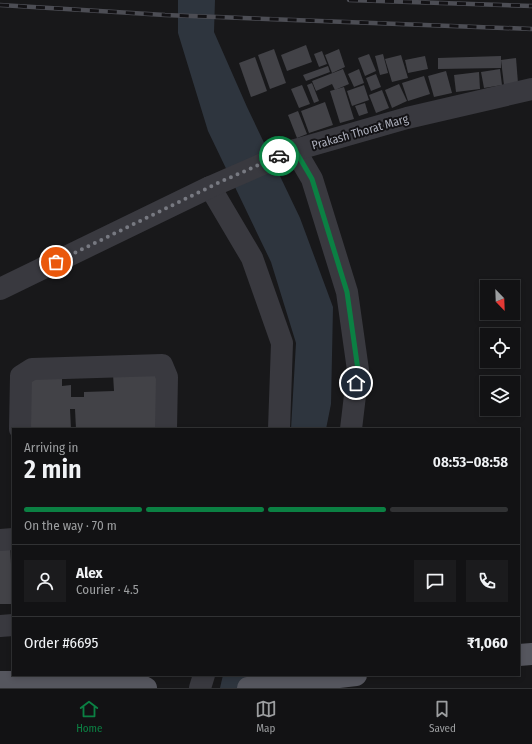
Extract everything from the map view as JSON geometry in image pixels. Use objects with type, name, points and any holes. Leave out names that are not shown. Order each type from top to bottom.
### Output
[{"type":"main road","points":[[520,655],[532,654]]},
{"type":"main road","points":[[248,688],[344,676]]},
{"type":"main road","points":[[0,682],[49,679],[123,683],[146,688]]},
{"type":"street","name":"Prakash Thorat Marg","points":[[0,289],[215,185],[288,153],[407,118],[532,89]]},
{"type":"street","points":[[288,153],[312,179],[347,292],[358,370],[351,428]]},
{"type":"street","points":[[215,185],[252,258],[282,343],[279,428]]},
{"type":"street","points":[[20,428],[20,376],[32,369],[162,365],[167,377],[166,428]]},
{"type":"street","points":[[0,540],[12,539]]},
{"type":"street","points":[[0,626],[12,626]]},
{"type":"street","points":[[200,688],[204,676]]},
{"type":"shaded area","points":[[178,0],[215,0],[214,32],[247,107],[300,218],[333,307],[331,404],[326,428],[291,428],[296,343],[271,262],[208,131],[178,33]]},
{"type":"shaded area","points":[[223,676],[290,676],[289,688],[220,688]]},
{"type":"building","points":[[306,45],[312,62],[287,71],[281,55]]},
{"type":"building","points":[[274,49],[286,83],[270,89],[258,55]]},
{"type":"building","points":[[339,49],[345,67],[332,73],[325,55]]},
{"type":"building","points":[[322,51],[327,64],[319,67],[314,54]]},
{"type":"building","points":[[369,54],[376,71],[365,76],[358,58]]},
{"type":"building","points":[[383,54],[388,73],[380,75],[375,56]]},
{"type":"building","points":[[401,55],[408,78],[392,82],[385,59]]},
{"type":"building","points":[[425,56],[428,69],[408,73],[405,60]]},
{"type":"building","points":[[501,56],[501,68],[438,69],[438,58]]},
{"type":"building","points":[[255,57],[267,91],[251,97],[239,63]]},
{"type":"building","points":[[516,58],[518,83],[504,85],[501,60]]},
{"type":"building","points":[[328,66],[330,72],[306,81],[303,75]]},
{"type":"building","points":[[343,69],[349,84],[335,90],[332,84],[316,91],[312,81]]},
{"type":"building","points":[[359,69],[364,83],[354,87],[348,74]]},
{"type":"building","points":[[500,69],[502,85],[484,88],[481,72]]},
{"type":"building","points":[[446,71],[452,93],[434,97],[428,76]]},
{"type":"building","points":[[479,72],[480,89],[456,92],[454,75]]},
{"type":"building","points":[[376,74],[381,87],[371,91],[366,78]]},
{"type":"building","points":[[424,76],[430,94],[408,101],[402,83]]},
{"type":"building","points":[[312,83],[319,101],[314,103],[307,85]]},
{"type":"building","points":[[399,84],[407,101],[392,108],[385,90]]},
{"type":"building","points":[[302,85],[310,104],[299,108],[291,89]]},
{"type":"building","points":[[364,85],[369,100],[352,106],[347,91]]},
{"type":"building","points":[[344,87],[354,119],[340,123],[330,91]]},
{"type":"building","points":[[382,90],[389,108],[376,113],[369,95]]},
{"type":"building","points":[[325,102],[333,125],[309,133],[301,111]]},
{"type":"building","points":[[365,103],[368,113],[359,116],[355,106]]},
{"type":"building","points":[[298,111],[307,134],[297,138],[288,115]]},
{"type":"building","points":[[159,373],[160,428],[76,428],[75,409],[70,409],[71,428],[26,428],[25,377],[62,376],[62,386],[71,385],[71,397],[84,397],[84,392],[114,391],[113,374]]},
{"type":"building","points":[[10,543],[12,564],[12,604],[0,604],[0,544]]},
{"type":"railway","points":[[349,0],[532,6]]},
{"type":"railway","points":[[0,5],[165,15],[532,29]]},
{"type":"way so far","points":[[56,262],[220,182],[279,156]]},
{"type":"route","points":[[279,156],[295,150],[312,179],[347,292],[358,370],[356,383]]}]
